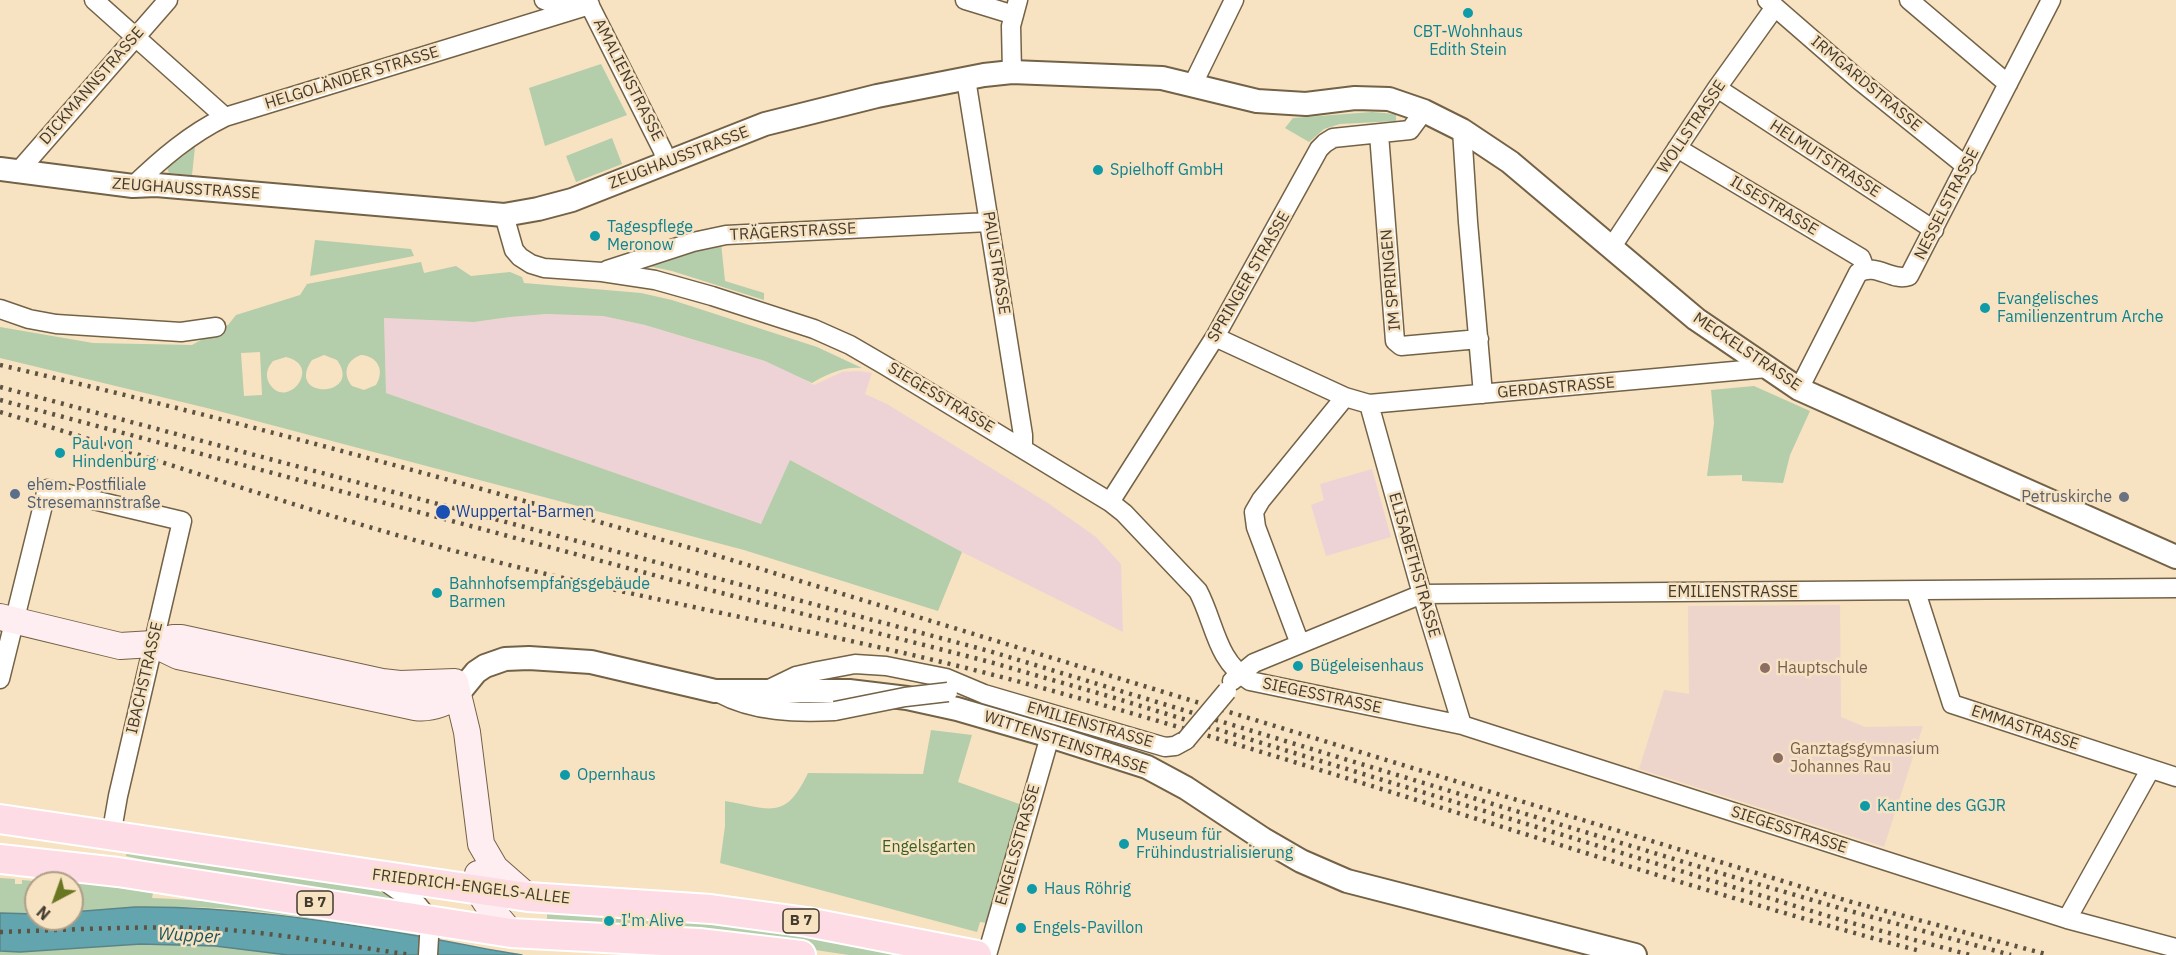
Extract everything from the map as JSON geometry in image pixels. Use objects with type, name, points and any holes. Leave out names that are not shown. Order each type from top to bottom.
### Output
[{"type":"main road","points":[[8,619],[120,646],[153,645],[178,656],[415,708],[441,704],[461,685]]},
{"type":"main road","points":[[461,685],[481,844],[495,868],[528,897]]},
{"type":"main road","name":"FRIEDRICH-ENGELS-ALLEE","points":[[0,819],[528,897],[711,909],[807,922],[912,949],[977,955]]},
{"type":"main road","points":[[481,844],[476,857],[478,890],[511,933]]},
{"type":"main road","name":"B 7","points":[[0,859],[118,872],[430,926],[511,933],[699,943],[801,955]]},
{"type":"street","points":[[94,0],[225,117]]},
{"type":"street","name":"DICKMANNSTRASSE","points":[[8,171],[168,0]]},
{"type":"street","points":[[544,0],[559,5],[588,3]]},
{"type":"street","points":[[965,0],[1016,7],[1011,26],[1012,72]]},
{"type":"street","points":[[1193,84],[1234,0]]},
{"type":"street","points":[[1909,0],[2008,84]]},
{"type":"street","name":"NESSELSTRASSE","points":[[1865,269],[1874,269],[1904,278],[1909,276],[2051,0]]},
{"type":"street","name":"HELGOLÄNDER STRASSE","points":[[133,186],[159,160],[207,126],[225,117],[588,3]]},
{"type":"street","name":"AMALIENSTRASSE","points":[[588,3],[663,151],[665,162]]},
{"type":"street","name":"WOLLSTRASSE","points":[[1611,248],[1771,3]]},
{"type":"street","name":"IRMGARDSTRASSE","points":[[1771,3],[1859,80],[1967,167]]},
{"type":"street","name":"ZEUGHAUSSTRASSE","points":[[8,171],[133,186],[156,185],[504,215],[573,200],[765,124],[877,96],[966,78],[1012,72],[1162,78],[1257,101],[1306,104],[1355,98]]},
{"type":"street","name":"PAULSTRASSE","points":[[966,78],[1023,435],[1023,449]]},
{"type":"street","name":"HELMUTSTRASSE","points":[[1717,88],[1934,230]]},
{"type":"street","name":"MECKELSTRASSE","points":[[1355,98],[1389,99],[1424,111],[1462,130],[1510,162],[1696,319],[1799,389],[2176,557]]},
{"type":"street","name":"SPRINGER STRASSE","points":[[1110,502],[1215,337],[1325,143],[1333,138],[1410,130],[1424,111]]},
{"type":"street","points":[[1462,130],[1483,394]]},
{"type":"street","name":"IM SPRINGEN","points":[[1379,134],[1395,341],[1401,346],[1479,339]]},
{"type":"street","name":"ILSESTRASSE","points":[[1677,148],[1861,258],[1865,269]]},
{"type":"street","name":"SIEGESSTRASSE","points":[[504,215],[514,250],[531,264],[544,268],[602,272],[655,280],[814,329],[850,345],[1110,502],[1124,513],[1198,591],[1219,648],[1239,674],[1250,681],[1462,725],[2067,919],[2176,948]]},
{"type":"street","name":"TRÄGERSTRASSE","points":[[602,272],[693,242],[726,235],[989,222]]},
{"type":"street","points":[[1799,389],[1858,273],[1865,269]]},
{"type":"street","points":[[0,309],[29,319],[79,326],[181,332],[216,327]]},
{"type":"street","name":"GERDASTRASSE","points":[[1215,337],[1345,397],[1369,404],[1767,368]]},
{"type":"street","points":[[1300,644],[1256,527],[1254,512],[1345,397]]},
{"type":"street","name":"ELISABETHSTRASSE","points":[[1369,404],[1422,594],[1462,725]]},
{"type":"street","name":"IBACHSTRASSE","points":[[8,619],[47,489],[182,520],[111,836]]},
{"type":"street","name":"EMILIENSTRASSE","points":[[765,691],[796,676],[855,664],[886,666],[945,678],[984,694],[1165,747],[1175,746],[1186,740],[1239,674],[1254,663],[1422,594],[1916,592],[2176,588]]},
{"type":"street","name":"EMMASTRASSE","points":[[1916,592],[1953,704],[2176,777]]},
{"type":"street","points":[[0,679],[8,619]]},
{"type":"street","name":"WITTENSTEINSTRASSE","points":[[461,685],[485,666],[505,659],[553,659],[591,662],[715,691],[849,691],[907,698],[957,709],[1147,767],[1186,788],[1301,861],[1347,881],[1635,955]]},
{"type":"street","name":"EMILIENSTRASSE","points":[[715,691],[734,701],[778,710],[802,712],[835,711],[905,697],[948,692],[984,694]]},
{"type":"street","name":"ENGELSSTRASSE","points":[[987,955],[1050,736]]},
{"type":"street","points":[[2067,919],[2150,770]]},
{"type":"street","points":[[374,875],[416,903],[430,926],[428,955]]},
{"type":"shaded area","points":[[546,314],[603,316],[645,325],[765,361],[814,385],[842,372],[872,373],[865,394],[887,404],[1048,503],[1096,537],[1121,564],[1123,632],[962,552],[790,460],[761,525],[386,393],[384,318],[474,322]]},
{"type":"shaded area","points":[[1372,469],[1391,537],[1326,556],[1311,505],[1324,500],[1320,484]]},
{"type":"shaded area","name":"Ganztagsgymnasium Johannes Rau","points":[[1840,605],[1841,717],[1865,727],[1923,726],[1884,847],[1639,769],[1664,690],[1689,694],[1688,606]]},
{"type":"green space","points":[[601,64],[627,115],[545,146],[529,88]]},
{"type":"green space","points":[[1372,112],[1396,114],[1396,121],[1340,124],[1324,129],[1309,142],[1285,128],[1293,118]]},
{"type":"green space","points":[[612,138],[622,164],[576,182],[566,156]]},
{"type":"green space","points":[[195,147],[192,175],[169,173],[167,168]]},
{"type":"green space","points":[[315,240],[411,249],[414,256],[310,276]]},
{"type":"green space","points":[[721,243],[725,281],[764,293],[764,300],[672,271],[643,265]]},
{"type":"green space","points":[[421,262],[424,273],[456,266],[471,276],[510,272],[522,277],[524,283],[641,293],[672,300],[817,347],[862,368],[836,371],[812,383],[765,361],[645,325],[603,316],[546,314],[474,322],[384,318],[386,393],[761,524],[790,460],[962,552],[938,611],[744,550],[211,409],[0,358],[0,327],[93,343],[192,345],[228,325],[236,315],[300,295],[307,284]],"holes":[[[260,352],[262,395],[244,396],[241,353]],[[324,355],[337,360],[343,373],[341,382],[334,387],[315,388],[308,382],[306,373],[312,360]],[[367,356],[376,361],[380,370],[376,385],[364,390],[352,386],[346,372],[349,364],[356,357]],[[286,357],[297,362],[302,369],[302,377],[292,390],[276,391],[269,383],[267,372],[273,361]]]},
{"type":"green space","points":[[1754,386],[1810,411],[1790,455],[1783,483],[1742,481],[1742,475],[1707,476],[1714,423],[1711,390]]},
{"type":"green space","name":"Engelsgarten","points":[[931,730],[972,735],[958,782],[1022,805],[987,923],[980,922],[977,932],[720,863],[725,826],[725,801],[765,808],[784,805],[792,799],[808,773],[923,774]]},
{"type":"green space","points":[[127,851],[373,889],[408,903],[174,867],[126,856]]},
{"type":"green space","points":[[0,878],[15,879],[15,884],[22,884],[22,880],[24,880],[24,914],[0,913]]},
{"type":"green space","points":[[84,883],[153,893],[152,898],[250,906],[413,930],[418,936],[255,911],[192,907],[84,911]]},
{"type":"green space","points":[[547,908],[690,915],[900,951],[897,955],[849,955],[768,943],[547,929]]},
{"type":"green space","points":[[141,944],[215,945],[300,955],[0,955],[0,951],[20,952]]},
{"type":"water","name":"Wupper","points":[[171,907],[277,915],[383,930],[522,955],[288,955],[215,946],[141,944],[20,952],[0,951],[0,913],[24,914],[24,931],[84,931],[84,911]]},
{"type":"railway","points":[[0,365],[359,455],[715,555],[1848,901],[2049,955]]},
{"type":"railway","points":[[0,387],[989,651],[1720,873],[2011,955]]},
{"type":"railway","points":[[0,400],[706,589],[990,662],[1841,920],[1970,955]]},
{"type":"railway","points":[[0,412],[352,522],[470,555],[614,590],[831,636],[1046,689],[1265,753],[1701,888],[1920,951]]},
{"type":"railway","points":[[0,932],[198,928],[278,935],[412,955]]},
{"type":"place","name":"CBT-Wohnhaus Edith Stein","points":[[1468,13]]},
{"type":"place","name":"Spielhoff GmbH","points":[[1098,170]]},
{"type":"place","name":"Tagespflege Meronow","points":[[595,236]]},
{"type":"place","name":"Evangelisches Familienzentrum Arche","points":[[1985,308]]},
{"type":"place","name":"Paul von Hindenburg","points":[[60,453]]},
{"type":"place","name":"ehem. Postfiliale Stresemannstraße","points":[[15,494]]},
{"type":"place","name":"Petruskirche","points":[[2124,497]]},
{"type":"place","name":"Wuppertal-Barmen","points":[[443,512]]},
{"type":"place","name":"Bahnhofsempfangsgebäude Barmen","points":[[437,593]]},
{"type":"place","name":"Bügeleisenhaus","points":[[1298,666]]},
{"type":"place","name":"Hauptschule","points":[[1765,668]]},
{"type":"place","name":"Ganztagsgymnasium Johannes Rau","points":[[1778,758]]},
{"type":"place","name":"Opernhaus","points":[[565,775]]},
{"type":"place","name":"Kantine des GGJR","points":[[1865,806]]},
{"type":"place","name":"Museum für Frühindustrialisierung","points":[[1124,844]]},
{"type":"place","name":"Haus Röhrig","points":[[1032,889]]},
{"type":"place","name":"I'm Alive","points":[[609,921]]},
{"type":"place","name":"Engels-Pavillon","points":[[1021,928]]}]
